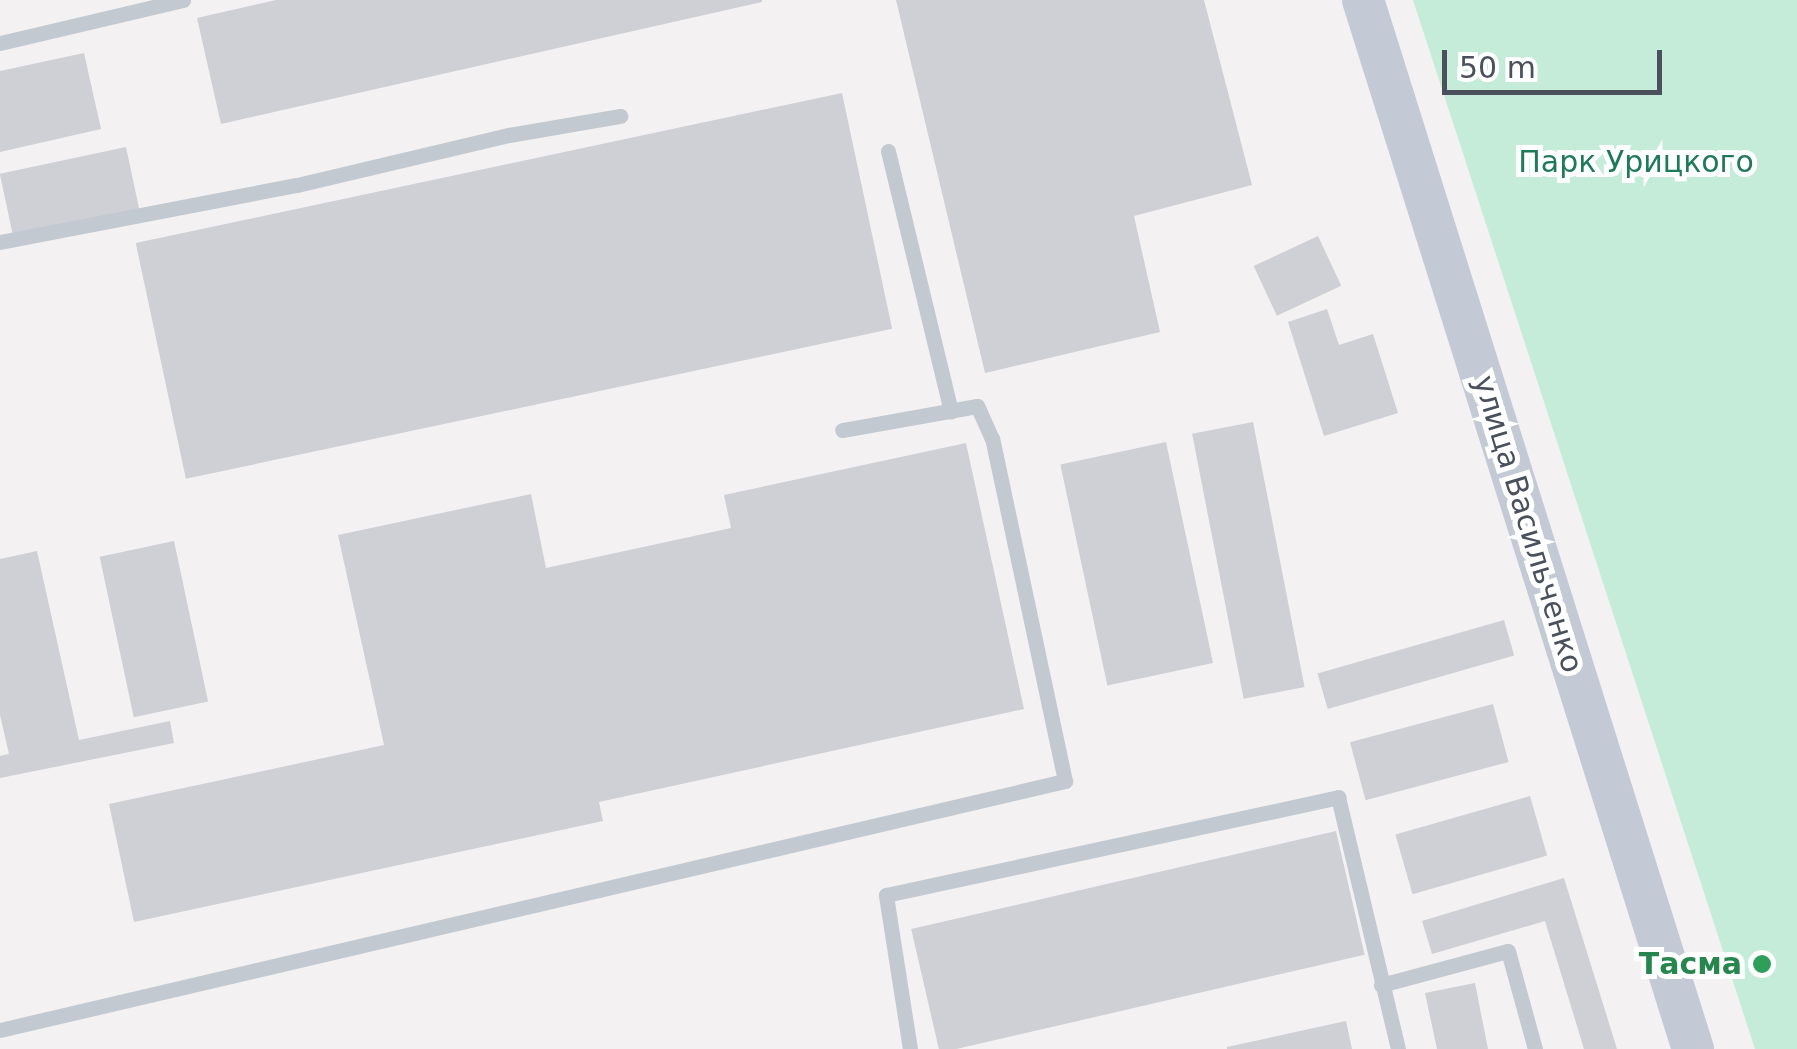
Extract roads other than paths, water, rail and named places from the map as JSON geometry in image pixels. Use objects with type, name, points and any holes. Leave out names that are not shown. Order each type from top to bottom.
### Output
[{"type":"main road","name":"улица Васильченко","points":[[1363,0],[1693,1049]]},
{"type":"lane","points":[[0,43],[183,0]]},
{"type":"lane","points":[[0,242],[620,116]]},
{"type":"lane","points":[[888,151],[951,410]]},
{"type":"lane","points":[[0,1030],[1065,781],[992,439],[977,406],[842,430]]},
{"type":"lane","points":[[910,1049],[886,895],[1338,797],[1398,1049]]},
{"type":"lane","points":[[1381,984],[1508,950],[1535,1049]]},
{"type":"place","name":"Тасма","points":[[1762,964]]},
{"type":"park label","name":"Парк Урицкого","points":[[1636,162]]}]
